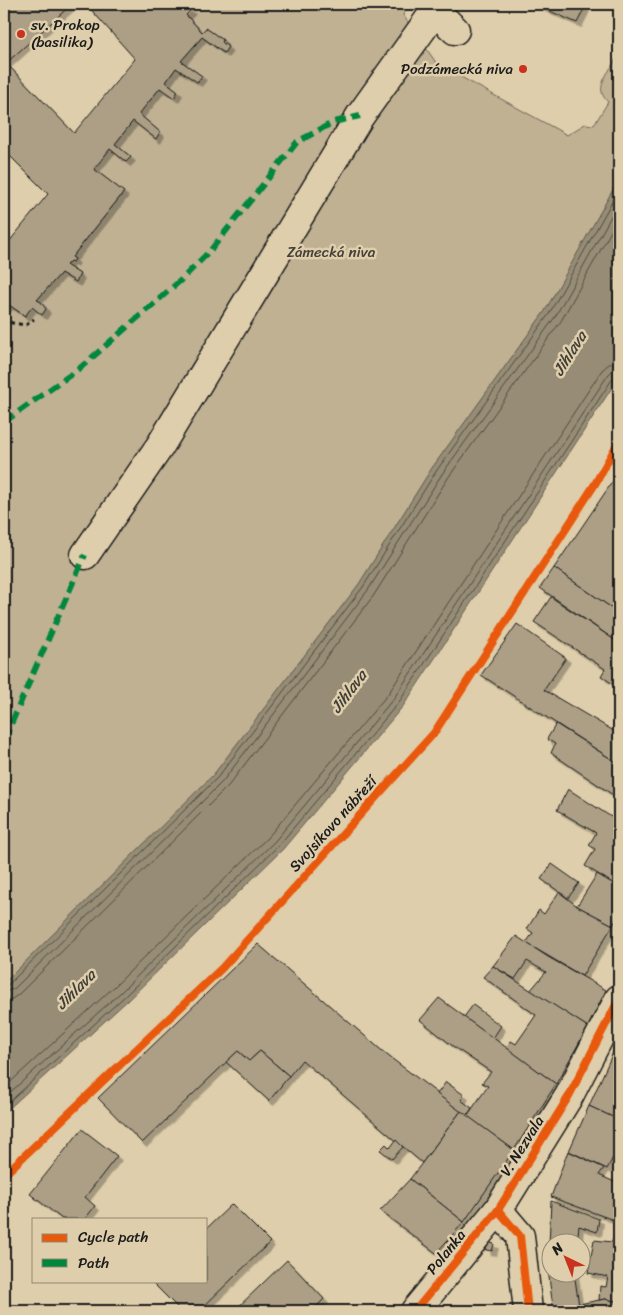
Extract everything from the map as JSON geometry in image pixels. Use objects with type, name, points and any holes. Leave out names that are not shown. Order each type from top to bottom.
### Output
[{"type":"street","points":[[85,555],[160,446],[360,116],[438,7],[455,30]]},
{"type":"street","name":"V. Nezvala","points":[[498,1210],[569,1096],[619,999]]},
{"type":"street","points":[[498,1210],[520,1236],[528,1311]]},
{"type":"street","name":"Polanka","points":[[414,1311],[498,1210]]},
{"type":"path","points":[[4,317],[12,323],[26,325],[34,318]]},
{"type":"green space","name":"Zámecká niva","points":[[177,4],[410,4],[403,15],[437,64],[567,135],[585,124],[594,125],[608,102],[602,91],[603,81],[616,59],[619,60],[619,179],[545,311],[432,468],[359,584],[214,774],[4,983],[4,310],[9,305],[25,316],[32,307],[41,305],[41,302],[37,300],[61,273],[76,281],[80,274],[66,265],[70,261],[73,262],[75,259],[72,257],[124,192],[94,169],[110,149],[126,162],[131,157],[115,144],[133,121],[156,138],[160,132],[139,114],[160,88],[174,98],[178,91],[166,82],[176,68],[198,82],[202,76],[181,61],[202,37],[223,53],[228,47],[223,40],[206,28],[202,32],[186,15],[190,10],[187,7],[183,11]]},
{"type":"green space","points":[[598,4],[619,4],[619,13]]},
{"type":"water","name":"Jihlava","points":[[619,179],[619,377],[485,582],[404,705],[283,849],[128,1000],[4,1113],[4,983],[214,774],[359,584],[432,468],[545,311]]},
{"type":"building","name":"sv. Prokop (basilika)","points":[[4,4],[72,4],[4,65]]},
{"type":"building","points":[[86,4],[177,4],[183,11],[187,7],[191,10],[186,15],[202,32],[206,28],[223,40],[222,42],[228,47],[224,53],[202,37],[181,61],[202,76],[197,82],[176,68],[166,82],[178,91],[174,98],[160,88],[139,114],[160,132],[156,139],[133,121],[115,144],[131,157],[126,162],[110,149],[94,169],[124,192],[72,257],[75,259],[73,262],[70,261],[66,265],[80,274],[76,282],[61,273],[37,300],[46,309],[42,315],[32,307],[25,316],[9,305],[4,310],[4,248],[48,194],[4,150],[4,65],[6,63],[74,133],[135,59]]},
{"type":"building","points":[[534,4],[579,4],[585,7],[577,23]]},
{"type":"building","points":[[619,472],[619,613],[554,568]]},
{"type":"building","points":[[554,568],[619,613],[619,643],[540,588]]},
{"type":"building","points":[[551,597],[619,643],[619,688],[601,676],[605,669],[534,622]]},
{"type":"building","points":[[517,624],[566,658],[544,690],[619,734],[619,764],[481,675]]},
{"type":"building","points":[[556,724],[619,764],[619,799],[551,753],[555,744],[547,739]]},
{"type":"building","points":[[568,789],[619,822],[619,887],[585,866],[595,849],[589,845],[596,833],[557,810]]},
{"type":"building","points":[[552,864],[579,883],[568,898],[541,879]]},
{"type":"building","points":[[597,874],[619,887],[619,915],[613,925],[577,906]]},
{"type":"building","points":[[559,892],[577,906],[613,925],[582,976],[526,943],[533,933],[527,929],[539,910],[544,914]]},
{"type":"building","points":[[516,936],[548,957],[606,990],[588,1027],[530,991],[546,972],[527,961],[515,979],[493,966]]},
{"type":"building","points":[[258,944],[387,1055],[461,1111],[422,1163],[302,1060],[289,1076],[260,1051],[249,1061],[238,1051],[142,1143],[98,1098]]},
{"type":"building","points":[[493,966],[588,1027],[556,1084],[506,1048],[511,1041],[516,1044],[536,1015],[483,977]]},
{"type":"building","points":[[439,998],[556,1084],[514,1150],[467,1116],[488,1086],[482,1083],[491,1072],[454,1047],[420,1020]]},
{"type":"building","points":[[473,1005],[501,1026],[493,1038],[464,1017]]},
{"type":"building","points":[[619,1039],[619,1120],[589,1106]]},
{"type":"building","points":[[238,1051],[249,1061],[260,1051],[289,1076],[269,1101],[226,1062]]},
{"type":"building","points":[[446,1082],[464,1095],[461,1100],[472,1108],[467,1116],[437,1094]]},
{"type":"building","points":[[589,1106],[619,1120],[619,1146],[607,1169],[569,1151]]},
{"type":"building","points":[[461,1111],[514,1150],[464,1222],[410,1179]]},
{"type":"building","points":[[82,1129],[117,1156],[85,1197],[95,1206],[86,1218],[61,1218],[30,1194]]},
{"type":"building","points":[[396,1140],[403,1147],[392,1159],[380,1150],[386,1144],[390,1148]]},
{"type":"building","points":[[568,1151],[604,1168],[599,1175],[619,1184],[619,1222],[551,1197]]},
{"type":"building","points":[[410,1179],[464,1222],[436,1253],[380,1211]]},
{"type":"building","points":[[551,1201],[599,1219],[597,1232],[579,1226],[578,1232],[550,1232]]},
{"type":"building","points":[[232,1204],[270,1242],[199,1311],[181,1311],[152,1282],[208,1282],[208,1227]]},
{"type":"building","points":[[619,1222],[619,1302],[605,1299],[599,1300],[600,1286],[606,1287],[608,1277],[590,1273],[594,1240],[612,1242]]},
{"type":"building","points":[[488,1242],[494,1244],[492,1251],[486,1250]]},
{"type":"building","points":[[287,1260],[324,1299],[312,1311],[234,1311]]},
{"type":"building","points":[[550,1282],[575,1282],[579,1306],[554,1311]]},
{"type":"building","points":[[605,1299],[619,1302],[619,1311],[561,1311],[579,1306],[579,1304]]},
{"type":"marked path","points":[[4,422],[80,368],[181,280],[210,251],[297,142],[334,122],[360,116]]},
{"type":"marked path","points":[[4,740],[85,555]]},
{"type":"cycle path","name":"Svojsíkovo nábřeží","points":[[4,1175],[222,968],[434,733],[595,484],[619,441]]},
{"type":"cycle path","points":[[415,1311],[498,1210],[569,1096],[619,999]]},
{"type":"cycle path","points":[[498,1210],[520,1236],[528,1311]]},
{"type":"place","name":"sv. Prokop (basilika)","points":[[21,34]]},
{"type":"place","name":"Podzámecká niva","points":[[523,69]]}]
